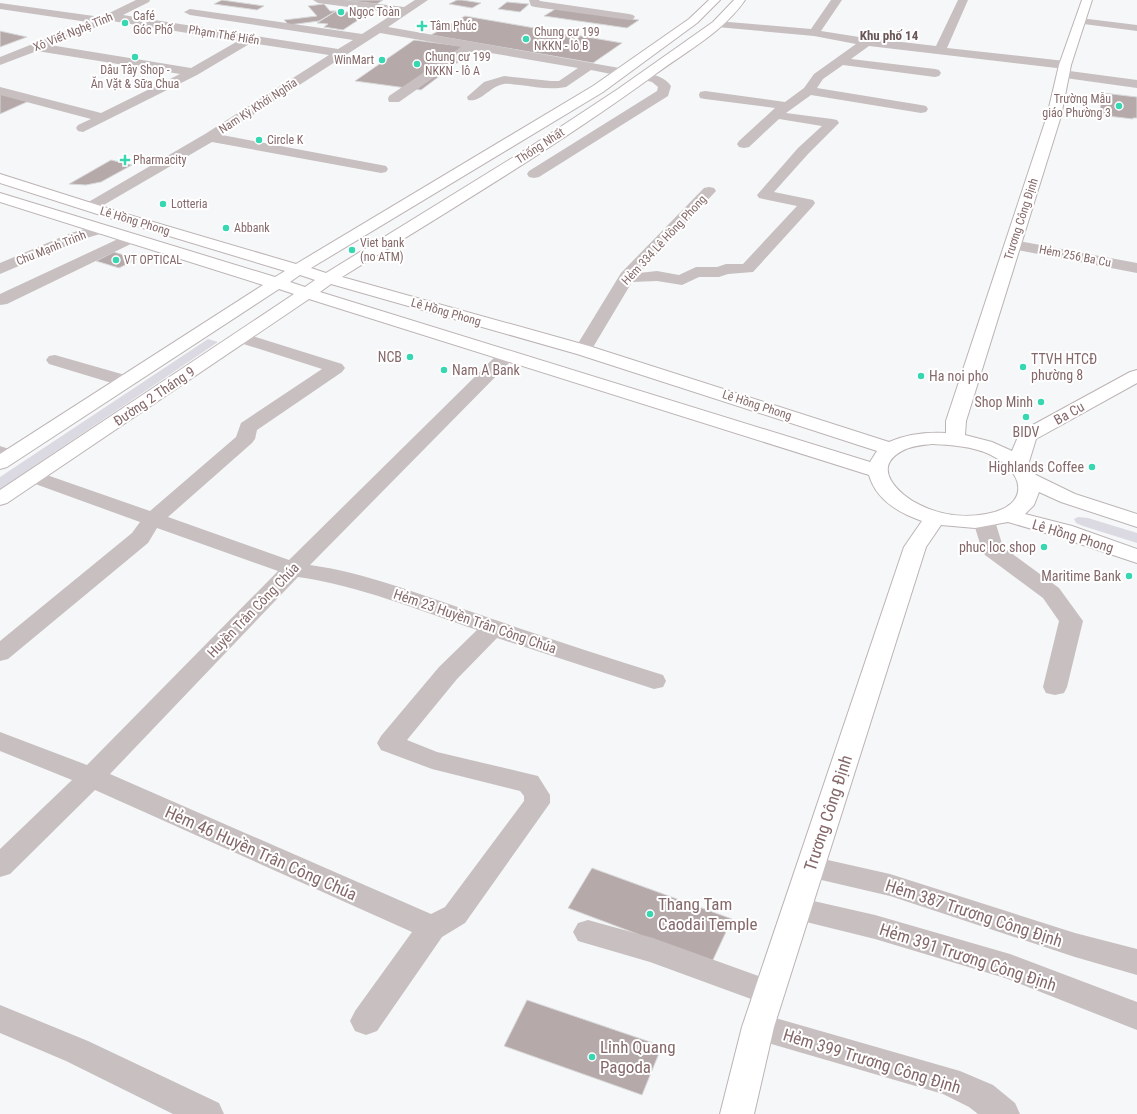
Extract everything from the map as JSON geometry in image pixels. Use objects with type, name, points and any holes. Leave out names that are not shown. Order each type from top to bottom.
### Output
[{"type":"main road","name":"Thống Nhất","points":[[277,283],[598,89],[693,21],[715,0]]},
{"type":"main road","name":"Thống Nhất","points":[[307,293],[535,150],[644,76],[717,24],[740,0]]},
{"type":"main road","name":"Trương Công Định","points":[[955,439],[956,421],[1054,116],[1064,70],[1087,0]]},
{"type":"main road","points":[[693,21],[717,24]]},
{"type":"main road","points":[[505,144],[535,150]]},
{"type":"main road","name":"Lê Hồng Phong","points":[[0,178],[121,217],[582,350],[892,449]]},
{"type":"main road","name":"Lê Hồng Phong","points":[[0,197],[878,471]]},
{"type":"main road","points":[[71,219],[90,207]]},
{"type":"main road","points":[[102,229],[121,217]]},
{"type":"main road","name":"Đường 2 Tháng 9","points":[[4,457],[277,283]]},
{"type":"main road","name":"Đường 2 Tháng 9","points":[[0,499],[307,293]]},
{"type":"main road","name":"Ba Cu","points":[[1008,516],[1023,506],[1030,493],[1023,472],[1027,436],[1137,376]]},
{"type":"main road","points":[[1008,516],[984,521],[961,522],[935,518],[912,510],[893,498],[881,485],[878,471],[881,458],[892,449],[910,441],[932,438],[955,439],[979,444],[1001,453],[1023,472],[1068,498],[1137,521]]},
{"type":"main road","name":"Lê Hồng Phong","points":[[1008,516],[1064,532],[1137,556]]},
{"type":"main road","name":"Trương Công Định","points":[[737,1114],[758,1027],[914,547],[935,518]]},
{"type":"street","name":"Xô Viết Nghệ Tĩnh","points":[[0,61],[107,18],[145,0]]},
{"type":"street","points":[[318,0],[406,11]]},
{"type":"street","name":"Nam Kỳ Khởi Nghĩa","points":[[90,207],[210,137],[338,53],[365,38],[423,0]]},
{"type":"street","points":[[534,0],[535,4],[629,17]]},
{"type":"street","points":[[814,33],[837,0]]},
{"type":"street","points":[[940,50],[963,0]]},
{"type":"street","points":[[35,12],[55,3]]},
{"type":"street","points":[[207,3],[190,12],[365,38]]},
{"type":"street","name":"Phạm Thế Hiển","points":[[0,6],[35,12],[107,18],[338,53]]},
{"type":"street","points":[[1080,21],[1137,28]]},
{"type":"street","points":[[717,24],[814,33],[867,42],[940,50],[1064,70],[1137,84]]},
{"type":"street","points":[[377,29],[621,72]]},
{"type":"street","points":[[83,128],[193,72],[249,39]]},
{"type":"street","points":[[744,144],[775,115],[809,91],[818,77],[867,42]]},
{"type":"street","points":[[394,99],[472,45]]},
{"type":"street","points":[[37,47],[193,72]]},
{"type":"street","points":[[840,61],[934,73]]},
{"type":"street","points":[[473,97],[488,85],[504,80],[551,85],[562,84],[589,66]]},
{"type":"street","points":[[534,174],[663,93],[665,86],[662,83],[644,76]]},
{"type":"street","points":[[0,91],[103,118]]},
{"type":"street","points":[[809,91],[921,109]]},
{"type":"street","points":[[705,95],[787,106]]},
{"type":"street","points":[[627,276],[634,278],[657,276],[682,280],[696,272],[719,272],[726,269],[747,269],[808,203],[764,195],[803,151],[832,123],[775,115]]},
{"type":"street","points":[[210,137],[381,169]]},
{"type":"street","name":"Hẻm 334 Lê Hồng Phong","points":[[582,350],[627,276],[709,191]]},
{"type":"street","name":"Chu Mạnh Trinh","points":[[0,269],[77,236],[102,229]]},
{"type":"street","points":[[1,300],[131,238]]},
{"type":"street","name":"Hẻm 256 Ba Cu","points":[[1013,245],[1137,268]]},
{"type":"street","points":[[0,653],[140,538],[153,519],[245,439],[248,427],[336,368],[240,338]]},
{"type":"street","name":"Huyền Trân Công Chúa","points":[[0,866],[91,777],[293,569],[507,355]]},
{"type":"street","points":[[55,360],[125,381]]},
{"type":"street","name":"Hẻm 23 Huyền Trân Công Chúa","points":[[34,477],[293,569],[332,575],[399,595],[654,682]]},
{"type":"street","points":[[984,521],[993,550],[1052,593],[1072,621],[1067,645],[1062,655],[1055,687]]},
{"type":"street","points":[[366,1021],[432,928],[455,915],[537,803],[536,795],[529,783],[432,760],[390,743],[448,673],[493,628]]},
{"type":"street","name":"Hẻm 46 Huyền Trân Công Chúa","points":[[0,741],[91,777],[432,928]]},
{"type":"street","name":"Hẻm 387 Trương Công Định","points":[[810,867],[890,885],[1075,945],[1137,962]]},
{"type":"street","name":"Hẻm 391 Trương Công Định","points":[[796,909],[875,927],[1010,967],[1137,1016]]},
{"type":"street","points":[[588,932],[652,950],[770,993]]},
{"type":"street","points":[[0,1019],[77,1051],[207,1114]]},
{"type":"street","name":"Hẻm 399 Trương Công Định","points":[[758,1027],[949,1081],[981,1096],[1003,1114]]},
{"type":"shaded area","points":[[208,339],[218,342],[0,489],[0,477]]},
{"type":"shaded area","points":[[1078,517],[1088,518],[1137,533],[1137,543],[1076,523],[1074,519]]},
{"type":"building","points":[[222,0],[264,6],[257,10],[214,4]]},
{"type":"building","points":[[341,0],[383,0],[377,4]]},
{"type":"building","points":[[457,0],[481,3],[472,8],[449,4]]},
{"type":"building","points":[[507,2],[529,4],[520,12],[498,9]]},
{"type":"building","points":[[324,4],[330,11],[336,11],[319,21],[289,25],[284,20],[317,16],[308,6]]},
{"type":"building","points":[[354,8],[372,11],[343,30],[324,27],[328,24],[317,23],[336,11],[348,12]]},
{"type":"building","points":[[557,8],[639,20],[627,28],[544,16]]},
{"type":"building","name":"Chung cư 199 NKKN - lô B","points":[[465,16],[622,43],[593,63],[431,35]]},
{"type":"building","points":[[0,31],[27,37],[0,47]]},
{"type":"building","name":"Chung cư 199 NKKN - lô A","points":[[414,40],[477,48],[421,90],[355,81]]},
{"type":"building","name":"Trường Mẫu giáo Phường 3","points":[[1103,93],[1137,97],[1137,118],[1133,119],[1099,115]]},
{"type":"building","points":[[0,94],[29,101],[0,114]]},
{"type":"building","points":[[111,160],[132,165],[101,182],[86,185],[69,184]]},
{"type":"building","name":"VT OPTICAL","points":[[114,252],[137,259],[119,268],[96,261]]},
{"type":"building","name":"Thang Tam Caodai Temple","points":[[592,868],[732,919],[712,962],[568,908]]},
{"type":"building","points":[[527,1000],[662,1046],[642,1095],[504,1046]]},
{"type":"place","name":"Ngọc Toàn","points":[[341,12]]},
{"type":"place","name":"Café Góc Phố","points":[[125,23]]},
{"type":"place","name":"Tâm Phúc","points":[[422,26]]},
{"type":"place","name":"Chung cư 199 NKKN - lô B","points":[[526,39]]},
{"type":"place","name":"Dâu Tây Shop - Ăn Vặt & Sữa Chua","points":[[135,57]]},
{"type":"place","name":"WinMart","points":[[382,60]]},
{"type":"place","name":"Chung cư 199 NKKN - lô A","points":[[417,64]]},
{"type":"place","name":"Trường Mẫu giáo Phường 3","points":[[1119,106]]},
{"type":"place","name":"Circle K","points":[[259,140]]},
{"type":"place","name":"Pharmacity","points":[[125,160]]},
{"type":"place","name":"Lotteria","points":[[163,204]]},
{"type":"place","name":"Abbank","points":[[226,228]]},
{"type":"place","name":"Viet bank (no ATM)","points":[[352,250]]},
{"type":"place","name":"VT OPTICAL","points":[[116,260]]},
{"type":"place","name":"NCB","points":[[410,357]]},
{"type":"place","name":"TTVH HTCĐ phường 8","points":[[1023,367]]},
{"type":"place","name":"Nam A Bank","points":[[444,370]]},
{"type":"place","name":"Ha noi pho","points":[[921,376]]},
{"type":"place","name":"Shop Minh","points":[[1041,402]]},
{"type":"place","name":"BIDV","points":[[1026,417]]},
{"type":"place","name":"Highlands Coffee","points":[[1092,467]]},
{"type":"place","name":"phuc loc shop","points":[[1044,547]]},
{"type":"place","name":"Maritime Bank","points":[[1129,576]]},
{"type":"place","name":"Thang Tam Caodai Temple","points":[[650,914]]},
{"type":"place","name":"Linh Quang Pagoda","points":[[592,1057]]},
{"type":"district","name":"Khu phố 14","points":[[889,35]]}]
